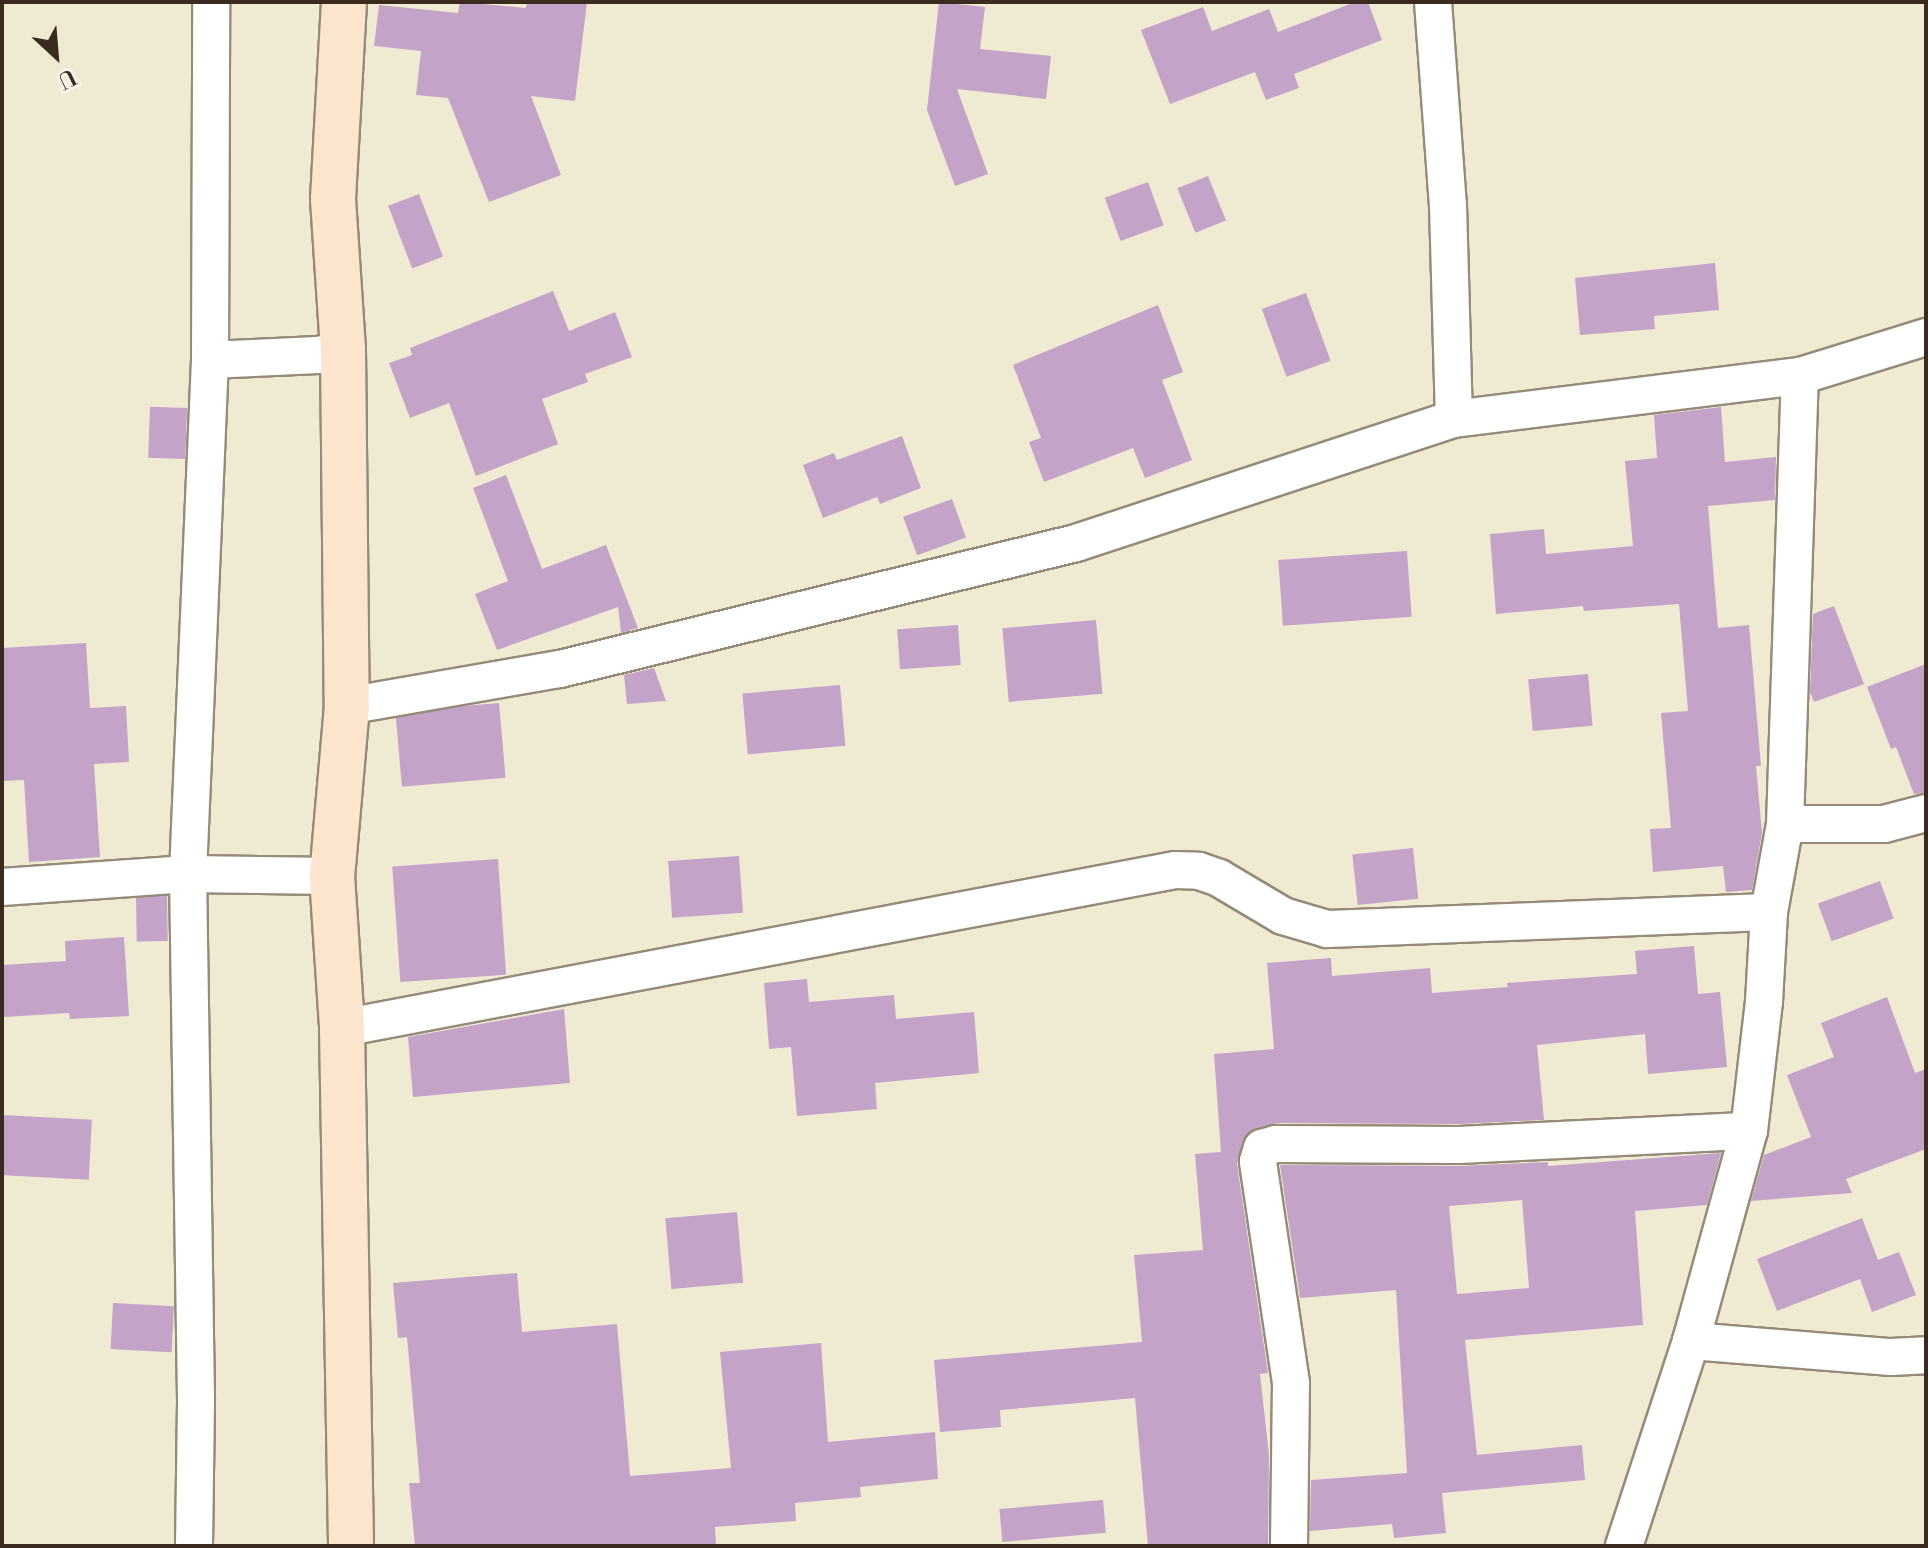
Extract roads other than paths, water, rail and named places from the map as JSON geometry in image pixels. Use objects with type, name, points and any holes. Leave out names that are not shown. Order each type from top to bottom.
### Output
[{"type":"main road","points":[[344,2],[333,199],[330,352],[347,706],[332,876],[342,1028],[351,1546]]},
{"type":"street","points":[[194,1546],[196,1399],[191,874],[218,360],[211,2]]},
{"type":"street","points":[[1433,2],[1448,205],[1454,419]]},
{"type":"street","points":[[347,706],[560,669],[1076,543],[1454,419],[1800,376],[1926,337]]},
{"type":"street","points":[[218,360],[330,352]]},
{"type":"street","points":[[1624,1546],[1691,1341],[1749,1131],[1764,1002],[1769,912],[1785,824],[1800,376]]},
{"type":"street","points":[[1785,824],[1884,824],[1926,813]]},
{"type":"street","points":[[342,1028],[1175,870],[1199,871],[1219,878],[1283,916],[1327,929],[1769,912]]},
{"type":"street","points":[[2,887],[191,874],[332,876]]},
{"type":"street","points":[[1289,1546],[1291,1383],[1258,1161],[1262,1148],[1276,1144],[1459,1145],[1749,1131]]},
{"type":"street","points":[[1691,1341],[1891,1357],[1926,1355]]}]
